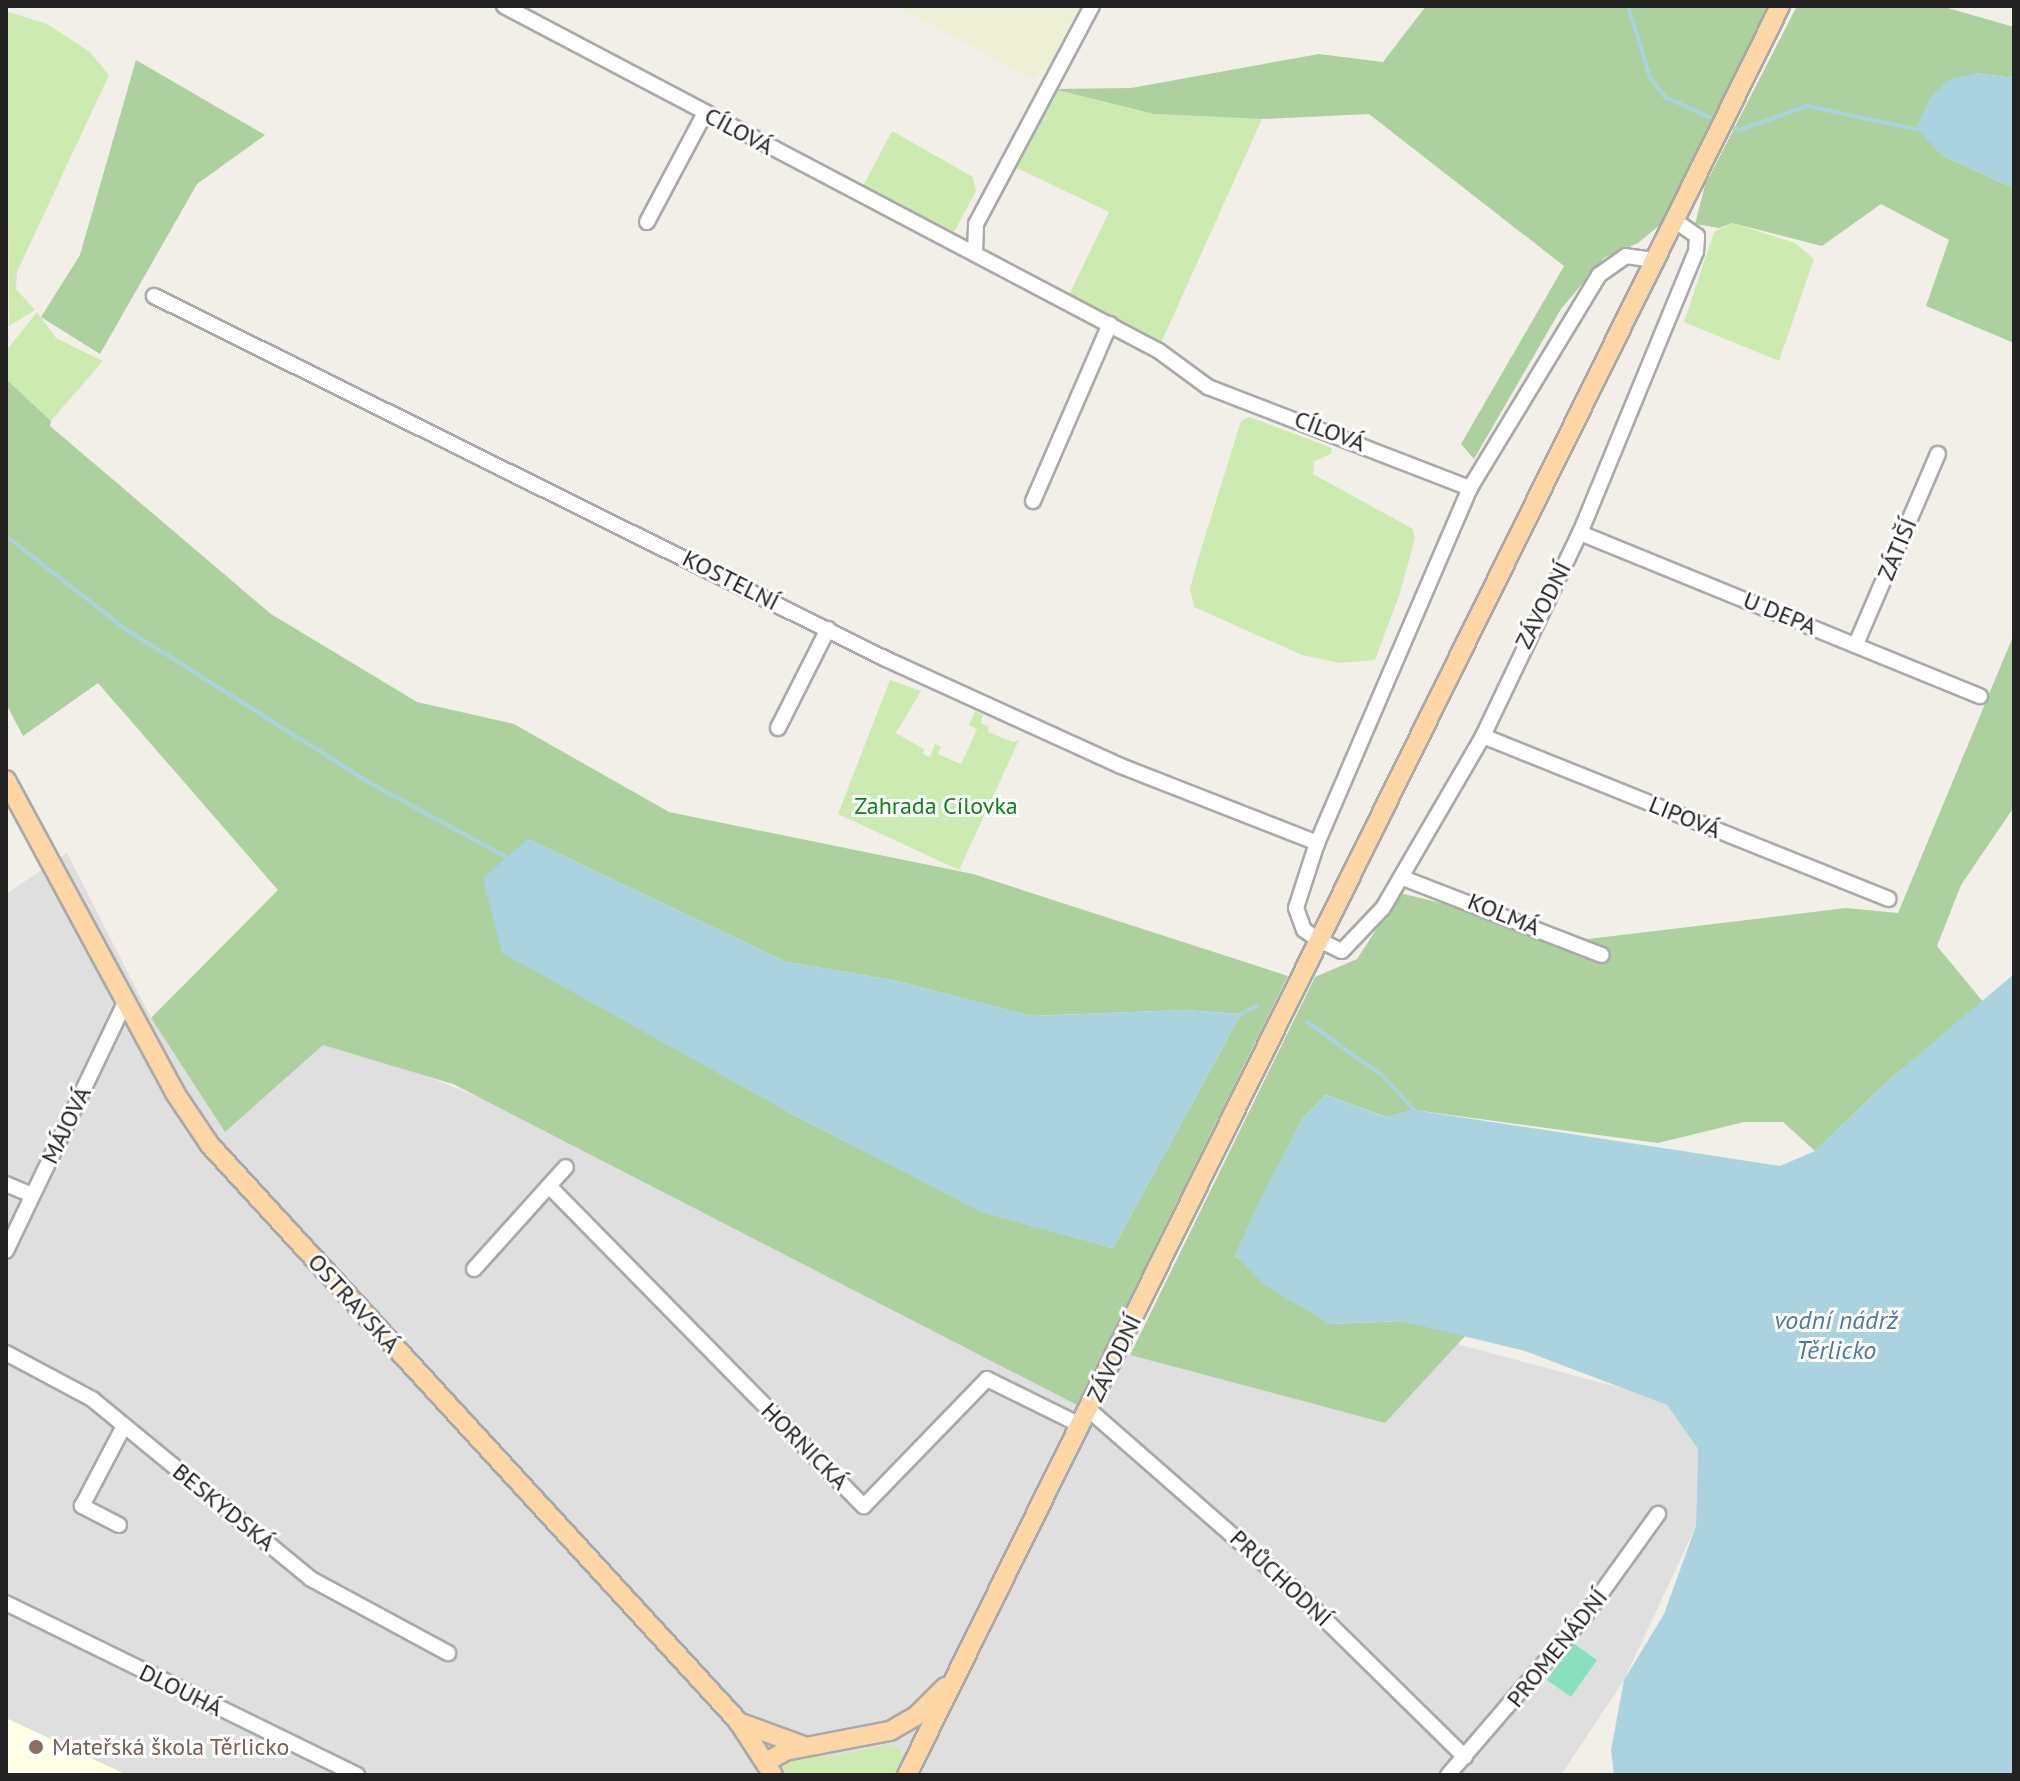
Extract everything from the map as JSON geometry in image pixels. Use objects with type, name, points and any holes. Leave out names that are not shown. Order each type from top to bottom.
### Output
[{"type":"main road","name":"ZÁVODNÍ","points":[[909,1772],[1780,6]]},
{"type":"main road","name":"OSTRAVSKÁ","points":[[6,780],[175,1093],[210,1145],[738,1721],[771,1768]]},
{"type":"main road","points":[[771,1768],[807,1747],[890,1731],[916,1716],[955,1677]]},
{"type":"main road","points":[[738,1721],[807,1747]]},
{"type":"main road","points":[[890,1731],[911,1747],[909,1772]]},
{"type":"street","name":"CÍLOVÁ","points":[[504,6],[1110,324],[1159,351],[1208,387],[1470,488]]},
{"type":"street","points":[[975,254],[976,224],[1092,6]]},
{"type":"street","points":[[647,222],[705,113]]},
{"type":"street","name":"ZÁVODNÍ","points":[[1319,940],[1342,951],[1376,917],[1403,878],[1483,736],[1580,533],[1696,252],[1697,236],[1674,220]]},
{"type":"street","points":[[1319,940],[1304,930],[1296,908],[1317,843],[1470,488],[1599,275],[1626,256],[1654,260]]},
{"type":"street","name":"KOSTELNÍ","points":[[154,296],[828,629],[1121,766],[1317,843]]},
{"type":"street","points":[[1033,501],[1110,324]]},
{"type":"street","name":"ZÁTIŠÍ","points":[[1856,644],[1938,454]]},
{"type":"street","name":"U DEPA","points":[[1580,533],[1980,696]]},
{"type":"street","points":[[778,728],[828,629]]},
{"type":"street","name":"LIPOVÁ","points":[[1483,736],[1888,899]]},
{"type":"street","name":"KOLMÁ","points":[[1403,878],[1432,885],[1602,955]]},
{"type":"street","name":"MÁJOVÁ","points":[[6,1251],[126,1000]]},
{"type":"street","points":[[474,1269],[566,1167]]},
{"type":"street","points":[[6,1184],[32,1195]]},
{"type":"street","name":"HORNICKÁ","points":[[549,1186],[864,1506],[987,1379],[1084,1417]]},
{"type":"street","name":"BESKYDSKÁ","points":[[6,1353],[92,1399],[311,1579],[448,1653]]},
{"type":"street","name":"PRŮCHODNÍ","points":[[1084,1417],[1298,1593],[1465,1757]]},
{"type":"street","points":[[119,1525],[82,1506],[124,1426]]},
{"type":"street","name":"PROMENÁDNÍ","points":[[1448,1775],[1584,1617],[1658,1514]]},
{"type":"street","name":"DLOUHÁ","points":[[6,1603],[357,1775]]},
{"type":"shaded area","points":[[897,6],[1082,6],[1047,68],[1032,79]]},
{"type":"shaded area","points":[[67,853],[151,1018],[225,1132],[326,1034],[1094,1353],[1130,1355],[1385,1423],[1457,1344],[1643,1394],[1667,1405],[1698,1449],[1696,1526],[1624,1680],[1561,1775],[6,1775],[6,894]]},
{"type":"shaded area","name":"Mateřská škola Těrlicko","points":[[6,1718],[127,1775],[6,1775]]},
{"type":"green space","points":[[1426,6],[1769,6],[1661,224],[1638,243],[1604,258],[1561,309],[1474,459],[1461,444],[1564,266],[1369,114],[1262,119],[1154,114],[1053,89],[1131,88],[1319,54],[1383,62]]},
{"type":"green space","points":[[1797,6],[1941,6],[2014,27],[2014,78],[1975,73],[1941,155],[2014,188],[2014,343],[1926,306],[1949,240],[1881,204],[1822,246],[1732,223],[1719,228],[1695,224],[1705,185]]},
{"type":"green space","points":[[6,11],[47,24],[90,52],[109,75],[17,272],[16,289],[35,310],[9,326]]},
{"type":"green space","points":[[136,60],[265,135],[197,184],[100,354],[41,317],[80,255]]},
{"type":"green space","points":[[1053,89],[1154,114],[1262,119],[1161,343],[1068,297],[1109,212],[1013,166]]},
{"type":"green space","points":[[892,131],[973,177],[976,191],[954,232],[948,234],[861,190]]},
{"type":"green space","points":[[1732,223],[1795,243],[1814,259],[1779,361],[1684,322],[1714,232]]},
{"type":"green space","points":[[37,312],[56,338],[103,361],[51,421],[6,379],[6,351]]},
{"type":"green space","points":[[6,379],[51,421],[50,426],[271,614],[417,702],[514,724],[669,812],[973,874],[1288,976],[1077,1405],[453,1084],[323,1045],[225,1132],[151,1018],[278,890],[98,683],[23,736],[6,704]],"holes":[[[528,839],[786,962],[892,980],[1032,1016],[1184,1010],[1241,1014],[1113,1248],[983,1212],[788,1112]]]},
{"type":"green space","points":[[1249,417],[1332,448],[1331,454],[1314,461],[1313,474],[1413,529],[1415,539],[1399,596],[1375,660],[1340,663],[1302,655],[1194,607],[1190,589],[1198,559],[1241,421]]},
{"type":"green space","points":[[2014,634],[2014,807],[1961,885],[1937,946],[1984,1003],[1892,1077],[1815,1151],[1783,1122],[1744,1122],[1658,1143],[1414,1110],[1386,1117],[1326,1095],[1302,1119],[1235,1256],[1330,1324],[1402,1321],[1466,1335],[1385,1423],[1130,1355],[1315,977],[1357,959],[1400,893],[1588,939],[1846,908],[1898,913]]},
{"type":"green space","name":"Zahrada Cílovka","points":[[890,680],[921,691],[896,733],[924,749],[923,754],[930,757],[935,744],[941,747],[938,754],[961,764],[977,729],[969,725],[975,711],[983,715],[981,723],[989,727],[988,732],[1013,742],[1019,740],[959,870],[838,814]]},
{"type":"green space","points":[[1573,1643],[1597,1660],[1571,1697],[1547,1680]]},
{"type":"green space","points":[[891,1744],[901,1750],[903,1761],[896,1775],[784,1775],[781,1767],[787,1758],[841,1755]]},
{"type":"water","points":[[1975,73],[2014,78],[2014,188],[1941,155],[1916,128],[1930,98],[1948,80]]},
{"type":"water","points":[[528,839],[786,962],[892,980],[1032,1016],[1184,1010],[1241,1014],[1113,1248],[983,1213],[788,1112],[502,953],[483,878]]},
{"type":"water","name":"vodní nádrž Těrlicko","points":[[2014,974],[2014,1775],[1614,1775],[1611,1750],[1624,1680],[1664,1614],[1696,1526],[1698,1449],[1667,1405],[1525,1351],[1402,1321],[1330,1324],[1263,1284],[1235,1255],[1259,1202],[1302,1119],[1326,1095],[1385,1117],[1414,1110],[1780,1166],[1815,1151],[1892,1077]]},
{"type":"waterway","points":[[1628,6],[1650,77],[1665,97],[1718,121]]},
{"type":"waterway","points":[[1726,124],[1739,130],[1807,106],[1921,130]]},
{"type":"waterway","points":[[6,536],[124,628],[370,783],[512,860]]},
{"type":"waterway","points":[[1237,1016],[1257,1006]]},
{"type":"waterway","points":[[1307,1022],[1383,1076],[1418,1114]]},
{"type":"place","name":"Mateřská škola Těrlicko","points":[[36,1747]]}]
